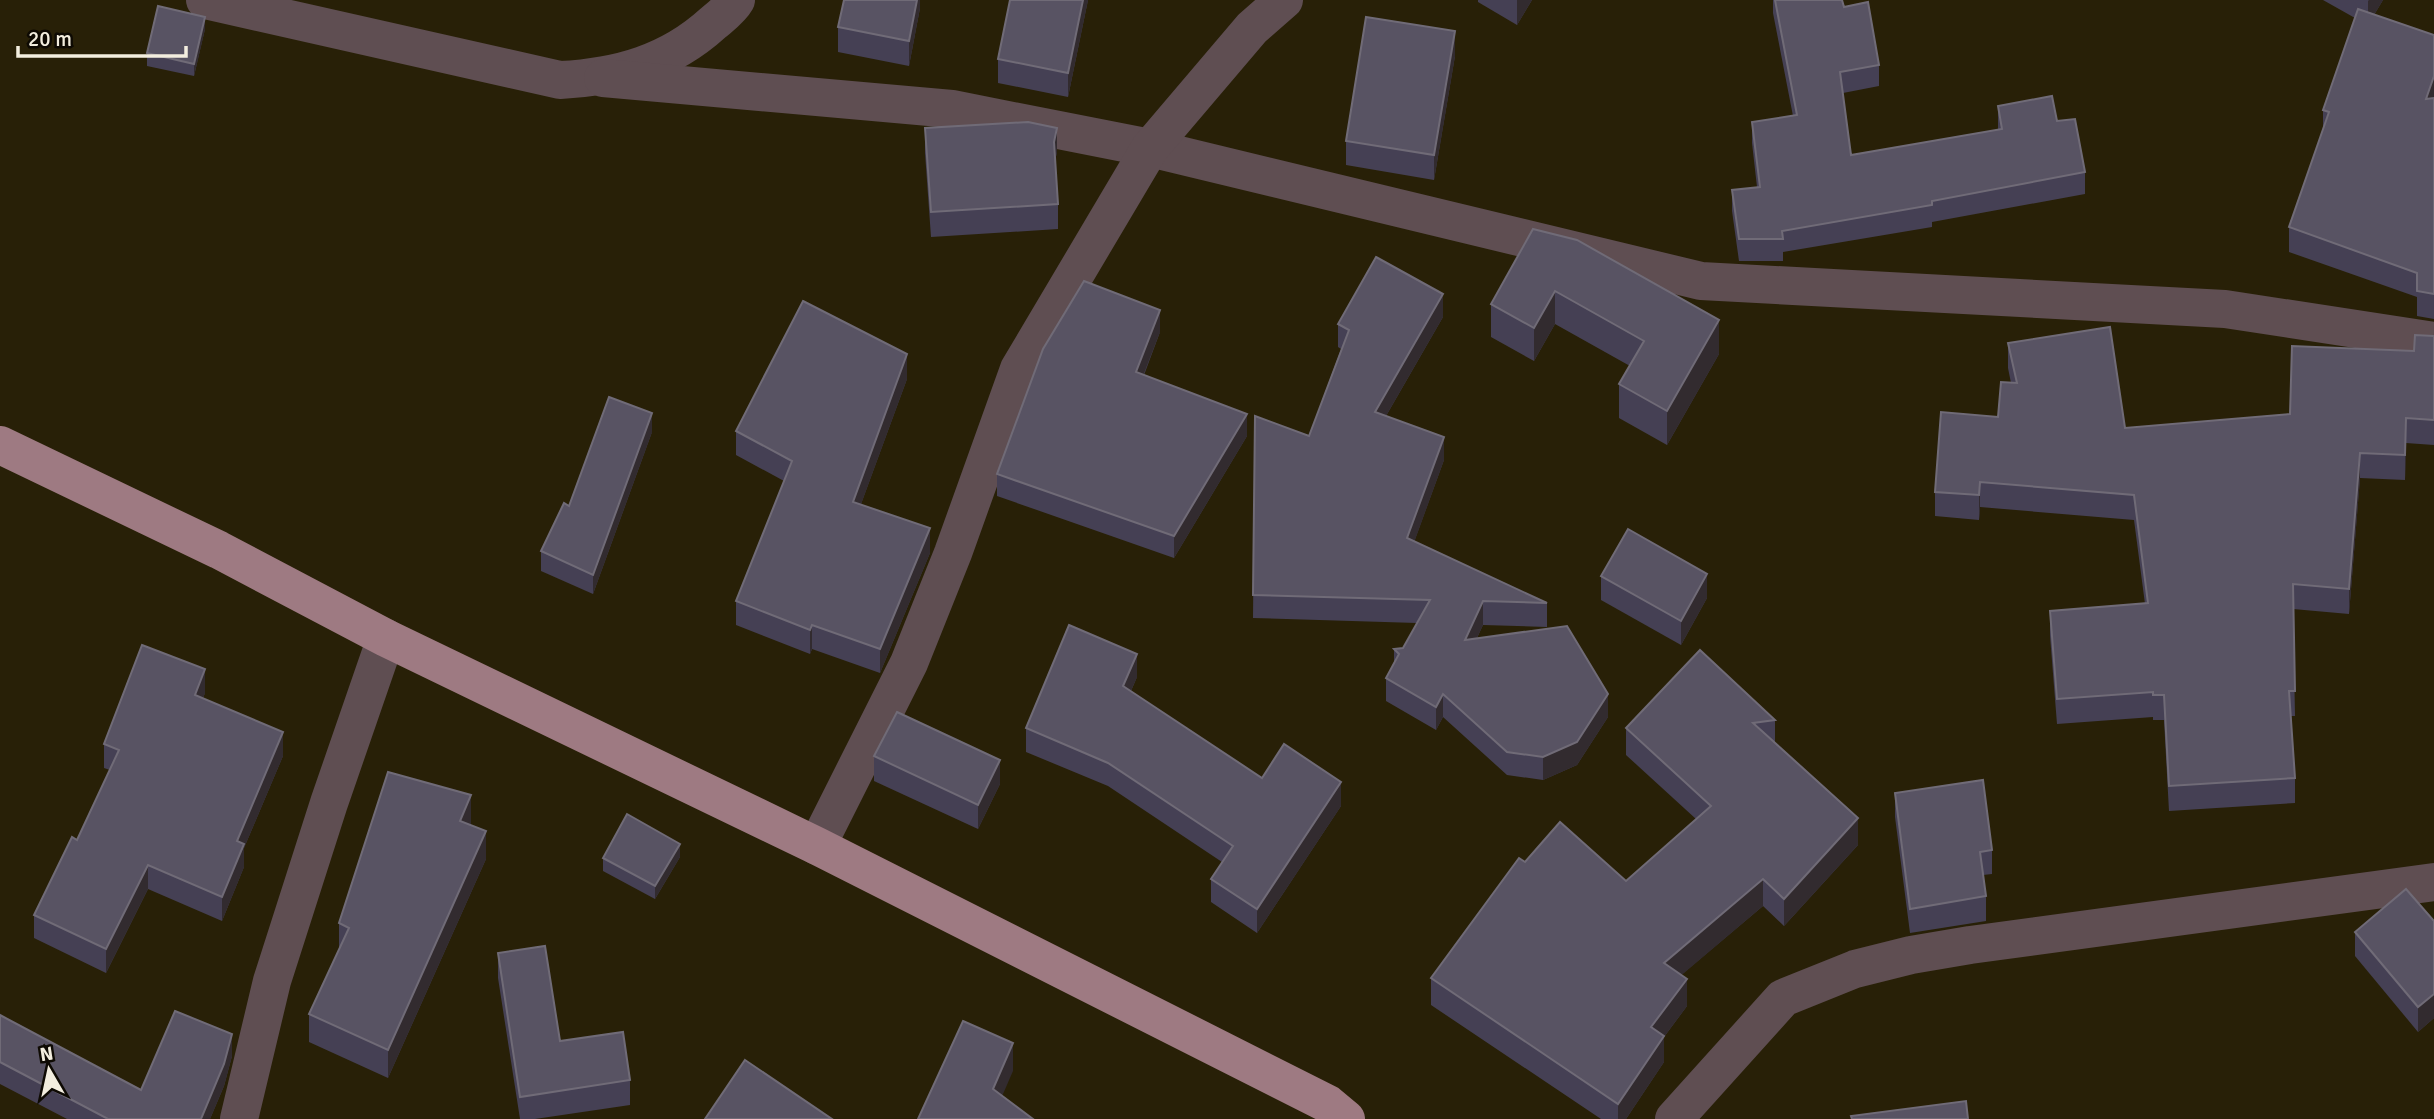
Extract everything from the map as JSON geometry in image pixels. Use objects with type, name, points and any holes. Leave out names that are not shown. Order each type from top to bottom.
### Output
[{"type":"main road","points":[[0,445],[219,550],[386,638],[817,846],[1328,1104],[1346,1119]]},
{"type":"street","points":[[205,0],[560,80],[603,78],[952,109],[1150,148],[1701,281],[2225,309],[2434,341]]},
{"type":"street","points":[[603,78],[648,64],[693,42],[736,0]]},
{"type":"street","points":[[817,846],[909,663],[953,553],[1018,369],[1150,148],[1252,29],[1284,0]]},
{"type":"street","points":[[239,1119],[272,981],[386,638]]},
{"type":"street","points":[[1674,1119],[1783,998],[1855,969],[1911,954],[1970,945],[2434,882]]},
{"type":"building","points":[[844,0],[917,0],[909,41],[838,27]]},
{"type":"building","points":[[1010,0],[1083,0],[1068,73],[998,59]]},
{"type":"building","points":[[1775,0],[1842,0],[1844,7],[1868,2],[1879,65],[1840,72],[1851,155],[2002,129],[1998,106],[2052,96],[2057,121],[2075,119],[2085,172],[1932,201],[1932,205],[1782,231],[1783,239],[1739,239],[1732,190],[1760,187],[1752,122],[1797,115]]},
{"type":"building","points":[[158,6],[205,17],[194,64],[147,53]]},
{"type":"building","points":[[2358,9],[2434,35],[2434,76],[2426,99],[2434,98],[2434,294],[2417,291],[2417,273],[2289,227],[2329,112],[2323,110]]},
{"type":"building","points":[[1366,17],[1455,31],[1434,155],[1346,141]]},
{"type":"building","points":[[1028,122],[1057,128],[1054,142],[1058,204],[931,212],[925,128]]},
{"type":"building","points":[[1533,229],[1577,240],[1719,320],[1667,411],[1619,384],[1644,341],[1555,291],[1534,328],[1491,304]]},
{"type":"building","points":[[1376,257],[1443,294],[1375,412],[1444,437],[1407,538],[1547,603],[1483,601],[1465,640],[1567,626],[1608,694],[1577,742],[1543,757],[1507,752],[1443,694],[1436,707],[1386,678],[1399,654],[1394,649],[1403,648],[1430,600],[1253,595],[1255,416],[1309,436],[1349,330],[1338,324]]},
{"type":"building","points":[[1084,281],[1160,310],[1136,372],[1247,414],[1174,536],[997,474],[1043,349]]},
{"type":"building","points":[[803,301],[907,354],[853,502],[930,528],[880,649],[812,625],[810,630],[736,601],[792,461],[736,431]]},
{"type":"building","points":[[2110,327],[2125,428],[2290,414],[2292,346],[2414,351],[2415,335],[2434,336],[2434,420],[2406,418],[2405,455],[2360,453],[2349,589],[2293,584],[2295,691],[2289,691],[2295,778],[2169,786],[2164,695],[2153,695],[2153,692],[2057,699],[2050,611],[2148,603],[2134,495],[1980,482],[1979,495],[1935,492],[1941,412],[1998,417],[2001,382],[2017,383],[2008,343]]},
{"type":"building","points":[[609,397],[652,413],[593,575],[541,551],[564,503],[569,506]]},
{"type":"building","points":[[1628,529],[1707,574],[1681,621],[1601,576]]},
{"type":"building","points":[[1069,625],[1137,654],[1123,686],[1262,778],[1284,744],[1341,782],[1257,909],[1211,879],[1233,846],[1108,763],[1026,728]]},
{"type":"building","points":[[142,645],[205,669],[195,695],[283,732],[237,841],[244,844],[222,897],[148,865],[106,949],[34,915],[72,837],[77,840],[119,750],[104,744]]},
{"type":"building","points":[[1700,650],[1775,720],[1753,723],[1858,818],[1784,899],[1763,879],[1664,963],[1687,979],[1651,1027],[1664,1036],[1618,1104],[1431,978],[1519,858],[1525,862],[1560,822],[1626,881],[1711,806],[1626,728]]},
{"type":"building","points":[[897,712],[1000,760],[978,805],[874,756]]},
{"type":"building","points":[[388,772],[471,795],[460,821],[486,831],[388,1050],[309,1014],[349,928],[339,923]]},
{"type":"building","points":[[1983,780],[1992,850],[1980,852],[1986,896],[1910,909],[1895,793]]},
{"type":"building","points":[[627,814],[680,844],[655,886],[603,858]]},
{"type":"building","points":[[2406,889],[2434,921],[2434,994],[2418,1007],[2355,932]]},
{"type":"building","points":[[545,946],[560,1041],[623,1032],[630,1080],[520,1097],[498,953]]},
{"type":"building","points":[[175,1011],[232,1034],[224,1064],[201,1119],[108,1119],[0,1062],[0,1015],[141,1090]]},
{"type":"building","points":[[963,1021],[1013,1043],[993,1089],[1033,1119],[918,1119]]},
{"type":"building","points":[[745,1060],[832,1119],[705,1119]]},
{"type":"building","points":[[1966,1101],[1968,1119],[1852,1119],[1851,1116]]}]
